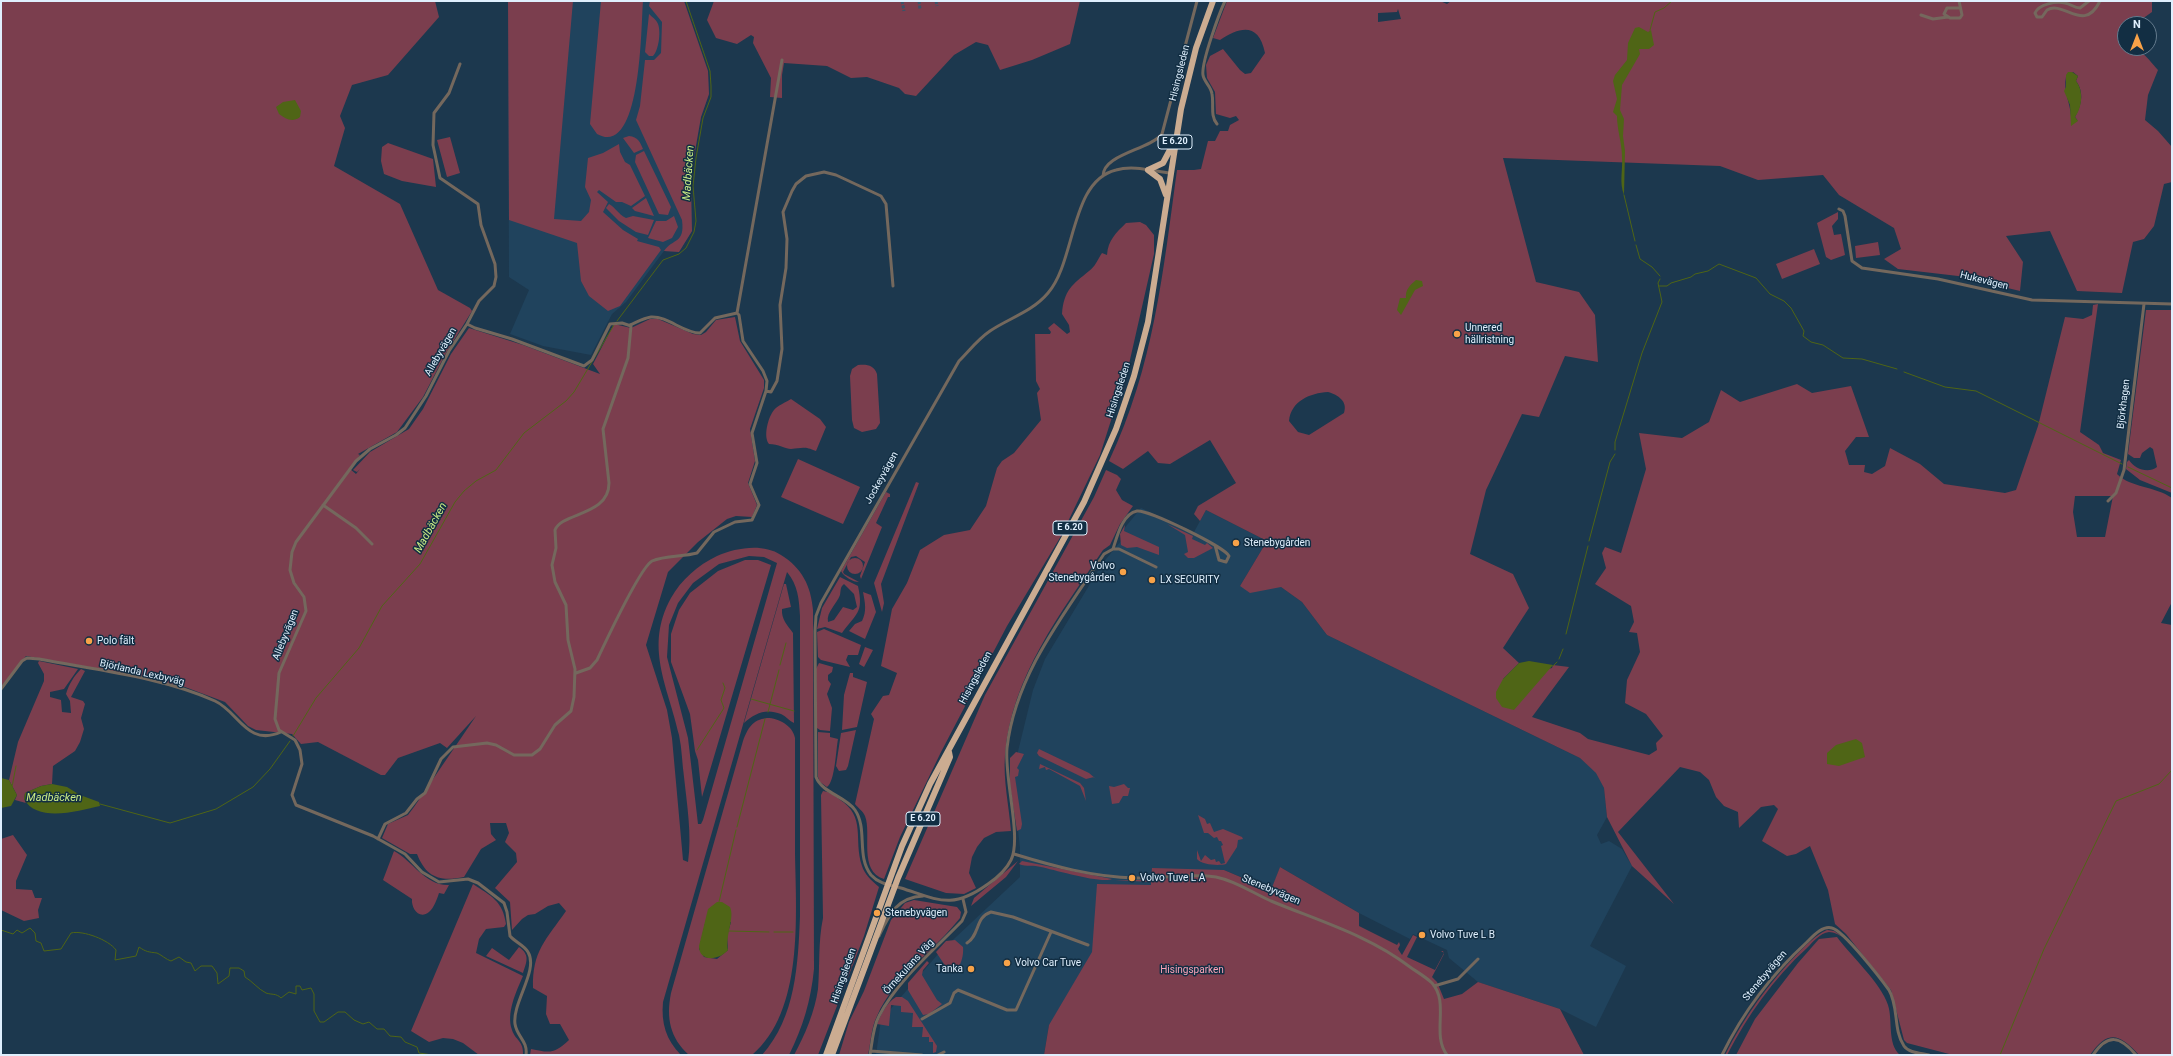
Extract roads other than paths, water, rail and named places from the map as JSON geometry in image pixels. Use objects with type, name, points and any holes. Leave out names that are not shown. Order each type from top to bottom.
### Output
[{"type":"highway","name":"Hisingsleden","points":[[832,1055],[888,885],[912,822],[944,755],[949,752],[991,670],[1084,502],[1116,429],[1134,376],[1148,322],[1157,277],[1175,142],[1190,69],[1212,1]]},
{"type":"highway","name":"E 6.20","points":[[1167,198],[1160,180],[1148,170],[1163,163],[1175,142]]},
{"type":"highway","name":"Hisingsleden","points":[[826,1055],[874,944],[895,887],[950,757],[949,752]]},
{"type":"highway","points":[[822,1055],[832,1030],[845,1012]]},
{"type":"highway","points":[[835,1055],[845,1012]]},
{"type":"street","points":[[1103,176],[1104,168],[1112,161],[1150,143],[1162,134],[1197,1]]},
{"type":"street","points":[[1217,124],[1213,115],[1212,91],[1204,80],[1203,71],[1216,21],[1225,1]]},
{"type":"street","points":[[1921,15],[1933,19],[1948,17],[1960,18],[1962,14],[1959,8],[1960,1]]},
{"type":"street","points":[[2089,1],[2080,8],[2075,8],[2067,3],[2052,3],[2038,9],[2036,15],[2042,18],[2047,10],[2052,7],[2078,15],[2087,14],[2092,12],[2100,1]]},
{"type":"street","points":[[1948,17],[1944,14],[1947,8],[1959,8]]},
{"type":"street","points":[[576,673],[590,668],[597,660],[628,597],[650,563],[658,559],[697,553],[714,532],[736,522],[747,522],[755,516],[759,505],[750,484],[756,463],[752,433],[766,391],[766,377],[743,340],[740,318],[736,313],[782,60]]},
{"type":"street","name":"Allebyvägen","points":[[281,732],[276,722],[278,675],[303,620],[306,608],[304,597],[290,574],[291,557],[300,535],[362,456],[405,428],[426,396],[451,348],[467,324],[479,301],[494,286],[496,277],[493,256],[480,225],[478,204],[440,178],[433,145],[434,113],[448,93],[460,64]]},
{"type":"street","name":"Jockeyvägen","points":[[963,899],[945,901],[888,885],[875,878],[867,869],[864,856],[861,824],[856,811],[846,801],[821,786],[816,777],[814,659],[817,612],[828,589],[959,361],[988,332],[1040,302],[1058,280],[1087,193],[1091,186],[1103,176],[1122,168],[1170,172]]},
{"type":"street","points":[[766,391],[771,392],[777,381],[782,349],[780,295],[786,268],[787,238],[783,212],[789,196],[800,179],[812,174],[829,173],[881,196],[886,204],[893,286]]},
{"type":"street","name":"Hukevägen","points":[[1839,209],[1843,211],[1845,216],[1852,261],[1862,268],[1938,279],[2027,299],[2172,304]]},
{"type":"street","name":"Björkhagen","points":[[2108,501],[2116,492],[2124,470],[2144,304]]},
{"type":"street","points":[[467,324],[584,366],[592,360],[610,324],[630,325],[645,318],[656,317],[680,328],[700,333],[715,318],[736,313]]},
{"type":"street","points":[[378,839],[385,824],[406,813],[417,799],[425,794],[442,759],[453,747],[487,743],[496,745],[514,755],[526,756],[536,753],[555,725],[571,711],[574,704],[576,673],[568,640],[566,605],[556,587],[552,565],[556,548],[555,530],[561,523],[596,506],[608,492],[609,483],[603,429],[628,358],[632,331],[630,325]]},
{"type":"street","points":[[323,505],[356,528],[372,544]]},
{"type":"street","points":[[1113,549],[1120,528],[1130,515],[1138,511],[1154,516],[1215,545],[1227,551],[1229,556],[1226,562],[1219,560],[1215,545]]},
{"type":"street","points":[[963,899],[975,893],[1000,875],[1008,866],[1014,854],[1014,832],[1007,759],[1014,713],[1026,682],[1062,616],[1104,554],[1113,549],[1119,549],[1156,567]]},
{"type":"street","name":"Björlanda Lexbyväg","points":[[1,689],[22,661],[27,658],[39,659],[145,680],[186,691],[221,704],[250,732],[265,736],[281,732]]},
{"type":"street","points":[[281,732],[295,740],[301,754],[302,764],[292,795],[296,805],[378,839],[408,855],[422,872],[436,881],[444,883],[464,880],[474,881],[494,893],[504,903],[507,912],[510,936],[524,948],[530,957],[530,970],[520,997],[515,1022],[517,1031],[526,1044],[526,1055]]},
{"type":"street","name":"Stenebyvägen","points":[[1014,854],[1061,868],[1110,876],[1142,878],[1206,876],[1222,878],[1270,900],[1332,924],[1372,943],[1396,956],[1434,986]]},
{"type":"street","points":[[874,944],[895,907],[907,898],[925,896]]},
{"type":"street","name":"Örnekulans Väg","points":[[922,1055],[870,1053],[876,1023],[885,1006],[906,979],[962,920],[966,912],[963,899]]},
{"type":"street","points":[[967,943],[973,936],[980,918],[991,912],[1013,917],[1088,945]]},
{"type":"street","name":"Stenebyvägen","points":[[1722,1055],[1748,1010],[1782,967],[1822,930],[1829,927],[1837,930],[1847,938],[1889,992],[1904,1046],[1910,1051],[1928,1055]]},
{"type":"street","points":[[922,1019],[950,1003],[954,993],[958,990],[1007,1010],[1016,1010],[1051,932]]},
{"type":"street","points":[[1447,1055],[1440,1039],[1439,1002],[1434,986],[1458,978],[1478,959]]},
{"type":"street","points":[[2093,1055],[2101,1044],[2112,1040],[2122,1041],[2136,1055]]},
{"type":"street","points":[[938,1055],[944,1052]]},
{"type":"water","points":[[1639,27],[1648,32],[1651,30],[1654,45],[1649,49],[1639,49],[1640,54],[1622,85],[1620,110],[1624,119],[1624,195],[1621,181],[1622,162],[1617,116],[1613,112],[1617,99],[1613,81],[1615,75],[1627,60],[1628,43],[1635,28]]},
{"type":"water","points":[[2068,72],[2072,72],[2078,76],[2076,81],[2079,85],[2081,94],[2081,104],[2075,117],[2078,121],[2071,126],[2070,105],[2064,91],[2066,87],[2066,75]]},
{"type":"water","points":[[295,100],[301,111],[300,117],[292,120],[279,114],[276,107],[283,102]]},
{"type":"water","points":[[1416,280],[1422,281],[1423,286],[1415,290],[1401,315],[1397,310],[1400,298],[1406,298],[1408,288]]},
{"type":"water","points":[[1529,661],[1553,665],[1514,710],[1502,707],[1496,698],[1496,692],[1503,679],[1519,663]]},
{"type":"water","points":[[1856,739],[1862,743],[1865,757],[1839,766],[1827,764],[1827,753],[1836,745]]},
{"type":"water","name":"Madbäcken","points":[[1,778],[9,780],[17,795],[11,806],[1,808]]},
{"type":"water","name":"Madbäcken","points":[[52,784],[67,787],[80,795],[99,802],[100,806],[70,812],[48,813],[38,811],[30,806],[24,799],[25,793],[41,786]]},
{"type":"water","points":[[717,902],[722,902],[730,907],[731,911],[731,921],[727,944],[728,950],[720,956],[710,958],[702,955],[699,946],[708,909]]},
{"type":"waterway","name":"Madbäcken","points":[[617,321],[663,260],[679,254],[686,248],[694,232],[696,221],[693,186],[696,158],[703,118],[711,97],[711,86],[710,71],[686,1]]},
{"type":"waterway","points":[[1650,30],[1655,12],[1664,8],[1672,1]]},
{"type":"waterway","points":[[1624,195],[1635,241]]},
{"type":"waterway","points":[[1636,245],[1640,259],[1652,267],[1660,276]]},
{"type":"waterway","points":[[1659,286],[1667,286],[1695,274],[1708,271],[1719,264],[1756,278],[1770,294],[1784,301],[1791,308],[1804,331],[1803,336],[1811,342],[1823,345],[1843,358],[1862,359],[1897,369]]},
{"type":"waterway","points":[[1615,450],[1615,442],[1642,353],[1662,302],[1658,283],[1660,279]]},
{"type":"waterway","name":"Madbäcken","points":[[293,736],[316,698],[359,648],[382,606],[420,564],[455,502],[464,491],[476,481],[496,470],[524,433],[566,401],[574,392],[614,325]]},
{"type":"waterway","points":[[1904,372],[1945,387],[1976,391],[2122,464]]},
{"type":"waterway","points":[[1589,541],[1610,462],[1615,454]]},
{"type":"waterway","points":[[2128,467],[2172,488]]},
{"type":"waterway","points":[[1566,634],[1588,546]]},
{"type":"waterway","points":[[780,665],[786,643]]},
{"type":"waterway","points":[[1559,659],[1563,649]]},
{"type":"waterway","points":[[1553,666],[1557,662]]},
{"type":"waterway","points":[[768,712],[779,670]]},
{"type":"waterway","points":[[697,750],[724,708],[721,700],[725,688],[723,683]]},
{"type":"waterway","points":[[751,699],[794,711]]},
{"type":"waterway","points":[[737,827],[765,719]]},
{"type":"waterway","name":"Madbäcken","points":[[100,804],[170,823],[216,809],[253,787],[270,769],[290,741]]},
{"type":"waterway","points":[[12,787],[16,766]]},
{"type":"waterway","points":[[2000,1055],[2044,949],[2116,801],[2159,784],[2172,770]]},
{"type":"waterway","points":[[719,902],[736,830]]},
{"type":"waterway","points":[[1,930],[13,934],[17,930],[22,933],[30,928],[35,933],[36,941],[41,943],[44,951],[61,949],[71,933],[76,932],[89,934],[102,939],[113,946],[116,950],[115,960],[136,956],[139,947],[148,952],[157,953],[171,961],[179,957],[186,962],[191,963],[195,971],[201,966],[212,966],[217,973],[218,984],[229,976],[230,968],[239,968],[244,971],[245,977],[260,989],[266,993],[276,995],[281,998],[289,992],[296,994],[296,986],[300,986],[302,990],[311,988],[314,994],[314,1011],[320,1022],[324,1022],[338,1012],[345,1012],[354,1020],[363,1024],[369,1022],[377,1029],[384,1029],[390,1036],[401,1037],[405,1042],[417,1047],[419,1053],[432,1055]]},
{"type":"waterway","points":[[729,931],[769,932]]},
{"type":"waterway","points":[[774,932],[793,932]]},
{"type":"tunnel","points":[[902,1],[904,11]]},
{"type":"tunnel","points":[[919,1],[920,9]]},
{"type":"tunnel","points":[[936,1],[937,6]]},
{"type":"place","name":"Unnered hällristning","points":[[1457,334]]},
{"type":"place","name":"Stenebygården","points":[[1236,543]]},
{"type":"place","name":"Volvo Stenebygården","points":[[1123,572]]},
{"type":"place","name":"LX SECURITY","points":[[1152,580]]},
{"type":"place","name":"Polo fält","points":[[89,641]]},
{"type":"place","name":"Volvo Tuve L A","points":[[1132,878]]},
{"type":"place","name":"Stenebyvägen","points":[[877,913]]},
{"type":"place","name":"Volvo Tuve L B","points":[[1422,935]]},
{"type":"place","name":"Volvo Car Tuve","points":[[1007,963]]},
{"type":"place","name":"Tanka","points":[[971,969]]},
{"type":"park label","name":"Hisingsparken","points":[[1192,970]]}]
